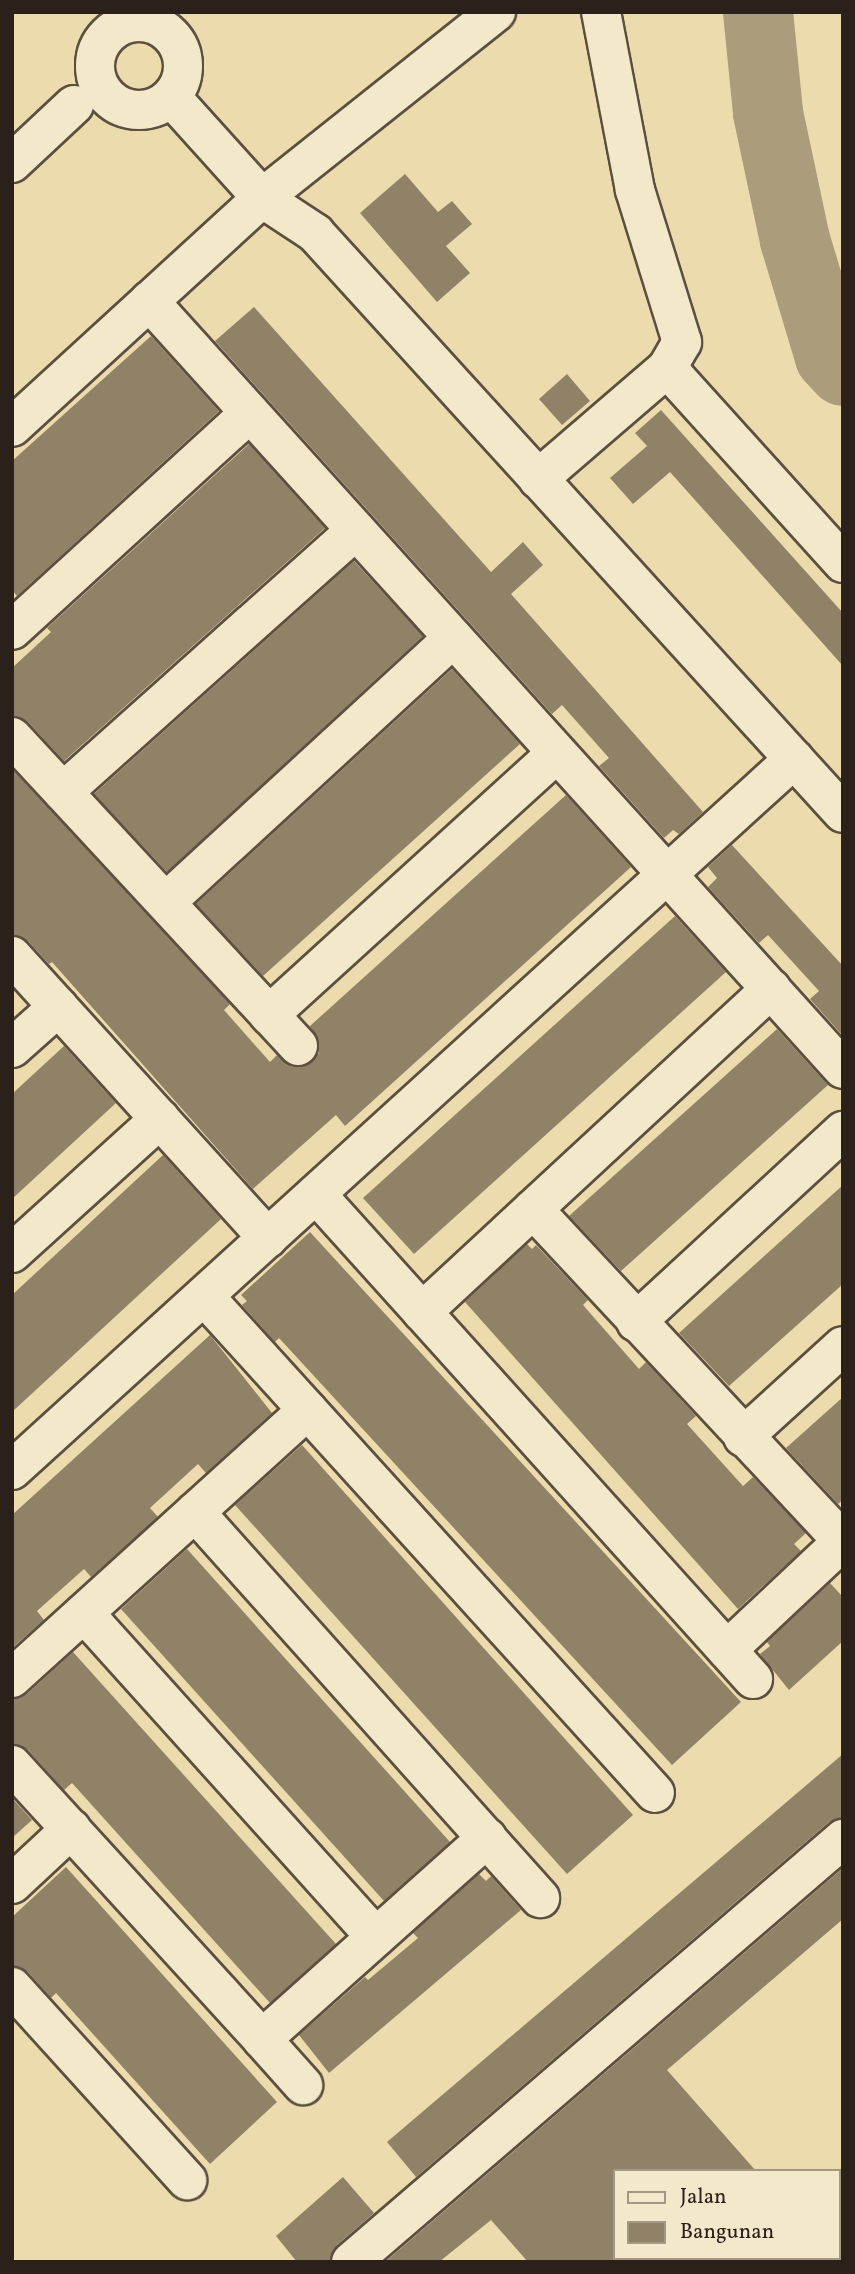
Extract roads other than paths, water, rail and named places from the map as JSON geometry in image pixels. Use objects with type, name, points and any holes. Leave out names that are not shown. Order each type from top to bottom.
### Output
[{"type":"street","points":[[12,427],[262,198],[496,12]]},
{"type":"street","points":[[538,479],[667,368],[682,342],[635,190],[601,12]]},
{"type":"street","points":[[170,18],[172,35],[183,55],[182,78],[171,97],[156,108],[139,111],[121,107],[107,97],[97,82],[95,64],[101,22],[170,18]]},
{"type":"street","points":[[171,97],[262,198],[315,233],[843,813]]},
{"type":"street","points":[[12,163],[74,105]]},
{"type":"street","points":[[149,301],[843,1069]]},
{"type":"street","points":[[667,368],[843,563]]},
{"type":"street","points":[[12,630],[250,413]]},
{"type":"street","points":[[63,792],[356,530]]},
{"type":"street","points":[[166,902],[453,638]]},
{"type":"street","points":[[12,737],[298,1046]]},
{"type":"street","points":[[270,1015],[557,753]]},
{"type":"street","points":[[12,1470],[794,759]]},
{"type":"street","points":[[12,956],[268,1238]]},
{"type":"street","points":[[422,1312],[771,989]]},
{"type":"street","points":[[12,1048],[58,1007]]},
{"type":"street","points":[[12,1253],[160,1119]]},
{"type":"street","points":[[636,1322],[843,1131]]},
{"type":"street","points":[[316,1194],[753,1679]]},
{"type":"street","points":[[533,1209],[842,1542],[727,1650]]},
{"type":"street","points":[[204,1296],[655,1793]]},
{"type":"street","points":[[743,1437],[843,1346]]},
{"type":"street","points":[[12,1678],[308,1410]]},
{"type":"street","points":[[195,1513],[540,1898]]},
{"type":"street","points":[[84,1613],[376,1937]]},
{"type":"street","points":[[12,1765],[303,2085]]},
{"type":"street","points":[[12,1884],[71,1829]]},
{"type":"street","points":[[262,2039],[487,1838]]},
{"type":"street","points":[[351,2262],[843,1839]]},
{"type":"street","points":[[12,1987],[187,2180]]},
{"type":"waterway","points":[[758,12],[768,113],[795,240],[830,357],[843,371]]}]
